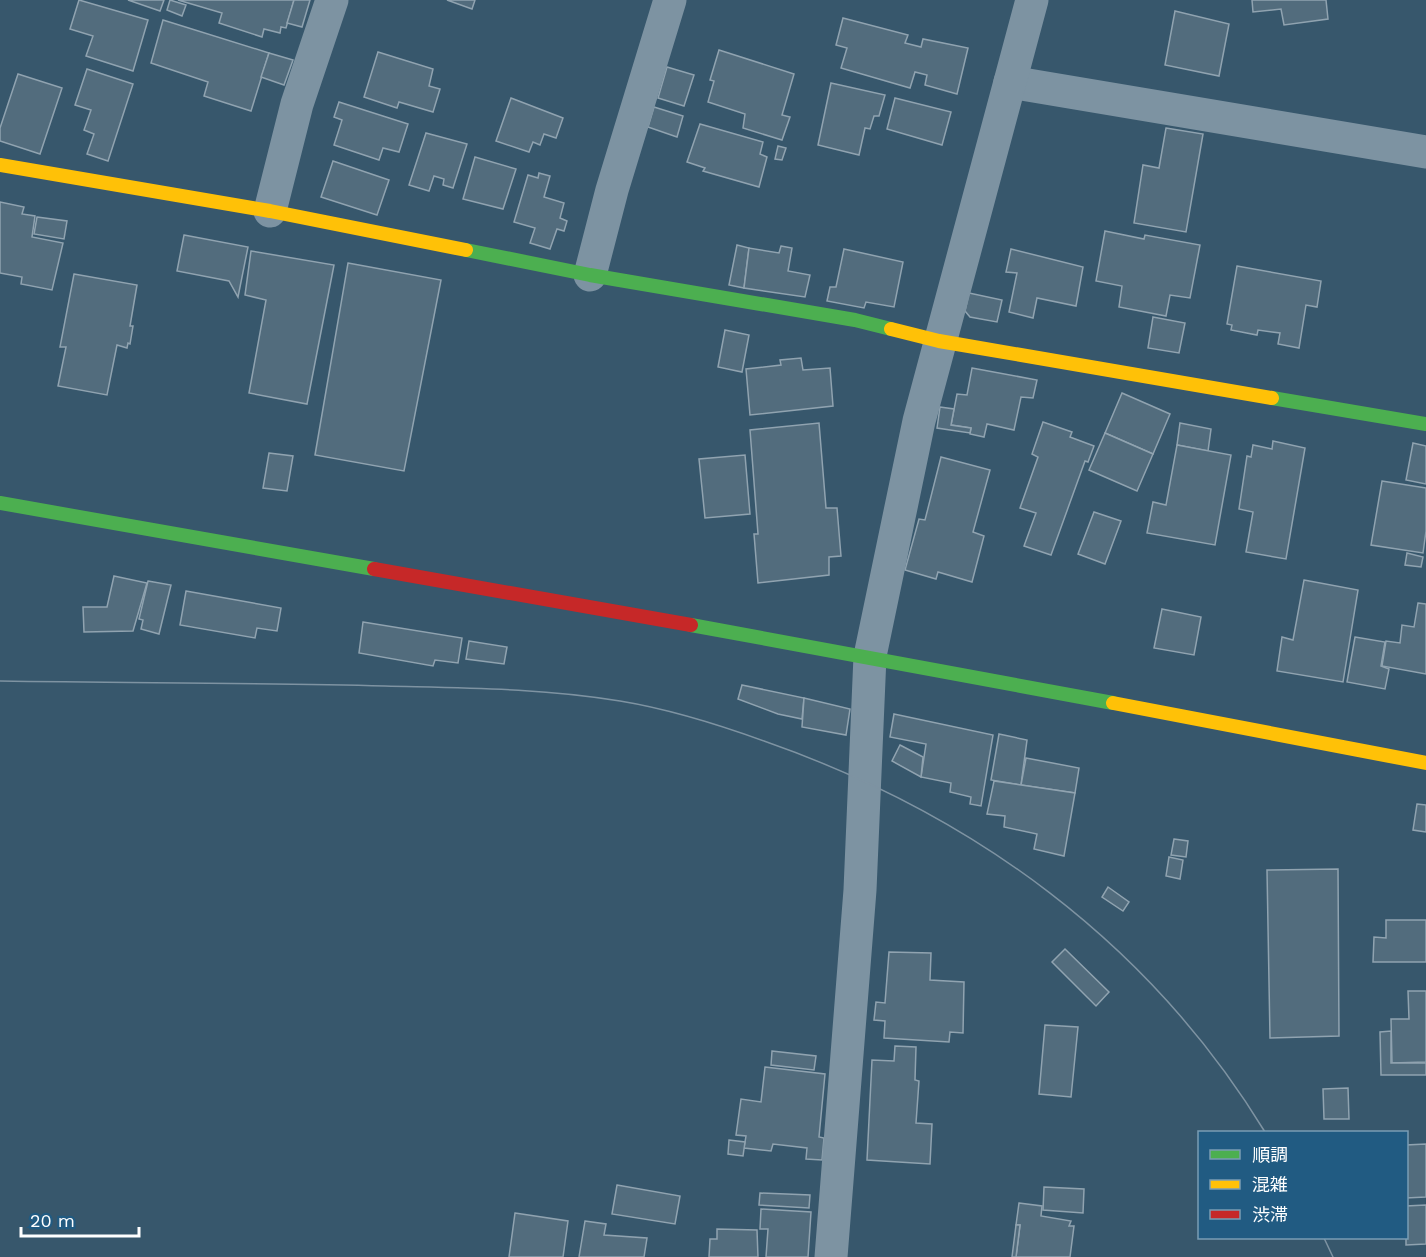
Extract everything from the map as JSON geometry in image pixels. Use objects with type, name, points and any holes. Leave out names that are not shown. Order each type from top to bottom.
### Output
[{"type":"street","points":[[270,211],[297,104],[332,0]]},
{"type":"street","points":[[590,275],[612,190],[670,0]]},
{"type":"street","points":[[831,1257],[860,890],[870,656],[919,421],[1032,0]]},
{"type":"street","points":[[1010,82],[1426,152]]},
{"type":"street","points":[[0,165],[270,211],[590,275],[855,320],[939,341],[1426,424]]},
{"type":"street","points":[[0,503],[870,656],[1426,763]]},
{"type":"building","points":[[79,0],[148,20],[133,71],[86,56],[93,36],[70,29]]},
{"type":"building","points":[[128,0],[164,0],[160,11]]},
{"type":"building","points":[[170,0],[186,5],[182,16],[167,10]]},
{"type":"building","points":[[178,0],[294,0],[286,28],[281,27],[280,33],[264,29],[262,37],[219,23],[222,13]]},
{"type":"building","points":[[294,0],[310,0],[302,27],[287,23]]},
{"type":"building","points":[[447,0],[475,0],[472,9]]},
{"type":"building","points":[[1252,0],[1326,0],[1328,19],[1284,25],[1281,9],[1253,12]]},
{"type":"building","points":[[1175,11],[1229,24],[1219,76],[1165,65]]},
{"type":"building","points":[[843,18],[908,35],[905,43],[921,47],[923,39],[968,48],[957,94],[925,85],[927,75],[915,72],[910,88],[841,68],[847,48],[836,45]]},
{"type":"building","points":[[163,20],[269,53],[251,111],[204,96],[208,82],[151,63]]},
{"type":"building","points":[[719,50],[794,74],[782,115],[790,117],[782,140],[743,128],[745,114],[708,102],[714,81],[710,80]]},
{"type":"building","points":[[378,52],[433,69],[429,86],[440,89],[433,112],[399,102],[397,108],[364,97]]},
{"type":"building","points":[[269,53],[293,60],[284,85],[261,77]]},
{"type":"building","points":[[667,67],[694,75],[684,106],[658,98]]},
{"type":"building","points":[[87,69],[133,84],[108,161],[87,154],[94,134],[84,130],[91,110],[75,105]]},
{"type":"building","points":[[18,74],[62,88],[40,154],[0,141],[0,128]]},
{"type":"building","points":[[831,83],[885,95],[879,116],[874,116],[870,129],[865,128],[859,155],[818,145]]},
{"type":"building","points":[[511,98],[563,118],[556,138],[544,134],[540,145],[533,142],[529,152],[496,141]]},
{"type":"building","points":[[895,98],[951,112],[942,145],[887,129]]},
{"type":"building","points":[[339,102],[408,124],[399,152],[383,148],[379,160],[334,145],[342,120],[334,117]]},
{"type":"building","points":[[654,107],[683,116],[677,137],[648,127]]},
{"type":"building","points":[[700,124],[763,142],[760,154],[767,157],[759,187],[703,171],[705,168],[687,162]]},
{"type":"building","points":[[1166,128],[1203,134],[1186,232],[1134,223],[1143,165],[1159,168]]},
{"type":"building","points":[[426,133],[467,144],[453,188],[443,185],[444,179],[434,176],[429,191],[409,185]]},
{"type":"building","points":[[778,146],[786,148],[782,160],[775,159]]},
{"type":"building","points":[[475,157],[516,169],[503,209],[463,199]]},
{"type":"building","points":[[333,161],[389,180],[377,215],[321,197]]},
{"type":"building","points":[[539,173],[550,176],[544,197],[564,203],[560,218],[567,221],[564,231],[557,229],[550,249],[530,243],[535,228],[514,222],[528,175],[538,178]]},
{"type":"building","points":[[0,202],[24,207],[22,214],[35,216],[32,237],[63,243],[52,290],[21,284],[22,277],[0,273]]},
{"type":"building","points":[[37,217],[67,221],[64,239],[34,234]]},
{"type":"building","points":[[1105,231],[1144,239],[1145,235],[1200,245],[1190,298],[1170,295],[1166,316],[1119,307],[1122,286],[1096,281]]},
{"type":"building","points":[[184,235],[248,247],[238,297],[229,281],[177,271]]},
{"type":"building","points":[[737,245],[749,248],[744,288],[729,285]]},
{"type":"building","points":[[781,246],[792,248],[788,271],[810,275],[805,297],[744,288],[749,248],[779,253]]},
{"type":"building","points":[[844,249],[903,262],[894,307],[866,302],[864,308],[827,301],[830,287],[836,287]]},
{"type":"building","points":[[1011,249],[1083,267],[1076,306],[1037,298],[1033,318],[1009,312],[1017,273],[1006,272]]},
{"type":"building","points":[[251,251],[334,265],[307,404],[249,393],[266,300],[245,295]]},
{"type":"building","points":[[348,263],[441,280],[404,471],[315,455]]},
{"type":"building","points":[[1237,266],[1321,281],[1317,307],[1306,305],[1299,348],[1278,344],[1280,333],[1258,330],[1257,335],[1231,330],[1232,325],[1227,324]]},
{"type":"building","points":[[74,274],[137,285],[130,326],[133,326],[130,344],[128,343],[127,348],[117,345],[107,395],[58,386],[66,347],[60,347]]},
{"type":"building","points":[[969,293],[1002,300],[997,322],[970,317],[965,311]]},
{"type":"building","points":[[1153,317],[1185,323],[1179,353],[1148,348]]},
{"type":"building","points":[[725,330],[749,335],[742,372],[718,367]]},
{"type":"building","points":[[801,358],[803,370],[830,368],[833,406],[750,415],[746,369],[781,365],[780,360]]},
{"type":"building","points":[[972,368],[1037,380],[1033,398],[1021,397],[1014,430],[987,424],[984,437],[970,434],[971,428],[951,425],[957,394],[967,395]]},
{"type":"building","points":[[1122,393],[1170,414],[1153,454],[1105,433]]},
{"type":"building","points":[[940,407],[954,409],[951,425],[971,428],[970,433],[937,428]]},
{"type":"building","points":[[1043,422],[1072,432],[1070,437],[1094,446],[1088,462],[1085,461],[1051,555],[1024,546],[1036,513],[1020,508],[1038,457],[1032,454]]},
{"type":"building","points":[[819,423],[826,508],[837,508],[841,556],[829,557],[829,575],[758,583],[754,534],[758,534],[750,430]]},
{"type":"building","points":[[1180,423],[1211,429],[1208,451],[1177,445]]},
{"type":"building","points":[[1105,433],[1153,454],[1137,491],[1089,470]]},
{"type":"building","points":[[1273,441],[1305,448],[1286,559],[1246,552],[1253,512],[1239,509],[1247,456],[1251,457],[1253,445],[1272,449]]},
{"type":"building","points":[[1413,443],[1426,446],[1426,484],[1406,480]]},
{"type":"building","points":[[1177,445],[1231,455],[1215,545],[1147,533],[1153,502],[1166,505]]},
{"type":"building","points":[[269,453],[293,456],[287,491],[263,488]]},
{"type":"building","points":[[745,455],[750,514],[705,518],[699,459]]},
{"type":"building","points":[[941,457],[990,470],[973,532],[984,536],[972,582],[938,572],[936,579],[905,570],[919,519],[925,520]]},
{"type":"building","points":[[1382,481],[1426,488],[1426,531],[1423,553],[1371,545]]},
{"type":"building","points":[[1094,512],[1121,521],[1105,564],[1078,554]]},
{"type":"building","points":[[1407,553],[1423,557],[1421,567],[1405,565]]},
{"type":"building","points":[[114,576],[147,583],[133,631],[84,632],[83,607],[107,607]]},
{"type":"building","points":[[1304,580],[1358,590],[1343,682],[1277,671],[1282,637],[1293,640]]},
{"type":"building","points":[[148,581],[171,585],[159,634],[141,629],[143,620],[139,619]]},
{"type":"building","points":[[186,591],[281,608],[277,631],[257,628],[255,638],[180,625]]},
{"type":"building","points":[[1418,603],[1426,604],[1426,674],[1382,666],[1386,641],[1400,643],[1402,625],[1414,627]]},
{"type":"building","points":[[1162,609],[1201,617],[1194,655],[1154,648]]},
{"type":"building","points":[[363,622],[462,638],[458,663],[435,660],[433,666],[359,653]]},
{"type":"building","points":[[1355,637],[1385,642],[1381,666],[1389,669],[1385,689],[1347,682]]},
{"type":"building","points":[[469,641],[507,647],[504,664],[466,659]]},
{"type":"building","points":[[742,685],[804,698],[802,719],[778,714],[738,699]]},
{"type":"building","points":[[804,698],[850,709],[846,735],[802,727]]},
{"type":"building","points":[[894,714],[993,735],[981,806],[970,804],[971,797],[950,792],[951,783],[921,777],[926,744],[890,737]]},
{"type":"building","points":[[999,734],[1027,740],[1021,785],[991,780]]},
{"type":"building","points":[[900,745],[923,757],[921,777],[892,761]]},
{"type":"building","points":[[1026,758],[1079,768],[1075,793],[1021,785]]},
{"type":"building","points":[[994,781],[1075,793],[1064,856],[1034,849],[1037,834],[1004,827],[1005,816],[987,814]]},
{"type":"building","points":[[1417,804],[1426,805],[1426,832],[1413,830]]},
{"type":"building","points":[[1174,839],[1188,841],[1186,857],[1171,855]]},
{"type":"building","points":[[1169,857],[1183,860],[1180,879],[1166,876]]},
{"type":"building","points":[[1338,869],[1339,1036],[1270,1038],[1267,870]]},
{"type":"building","points":[[1108,887],[1129,902],[1123,911],[1102,897]]},
{"type":"building","points":[[1386,920],[1426,920],[1426,962],[1373,962],[1374,937],[1386,938]]},
{"type":"building","points":[[1065,949],[1109,992],[1096,1006],[1052,962]]},
{"type":"building","points":[[889,952],[931,953],[930,980],[964,982],[963,1033],[950,1032],[949,1042],[884,1038],[885,1021],[874,1020],[876,1002],[885,1003]]},
{"type":"building","points":[[1408,991],[1426,991],[1426,1062],[1392,1063],[1391,1019],[1409,1019]]},
{"type":"building","points":[[1045,1025],[1078,1027],[1071,1097],[1039,1094]]},
{"type":"building","points":[[1391,1031],[1391,1063],[1426,1063],[1426,1075],[1381,1075],[1380,1032]]},
{"type":"building","points":[[895,1046],[916,1047],[915,1080],[919,1081],[916,1123],[932,1124],[930,1164],[867,1160],[872,1060],[894,1061]]},
{"type":"building","points":[[772,1051],[816,1056],[814,1070],[771,1065]]},
{"type":"building","points":[[765,1067],[825,1074],[819,1137],[824,1138],[822,1160],[806,1159],[807,1148],[773,1144],[771,1151],[744,1148],[746,1136],[736,1135],[741,1099],[761,1102]]},
{"type":"building","points":[[1348,1088],[1349,1119],[1324,1119],[1323,1089]]},
{"type":"building","points":[[729,1140],[745,1142],[743,1156],[728,1154]]},
{"type":"building","points":[[1426,1144],[1426,1197],[1408,1198],[1408,1145]]},
{"type":"building","points":[[617,1185],[680,1196],[675,1224],[612,1214]]},
{"type":"building","points":[[1044,1187],[1084,1189],[1083,1213],[1043,1210]]},
{"type":"building","points":[[760,1193],[810,1195],[809,1208],[759,1205]]},
{"type":"building","points":[[1019,1203],[1042,1206],[1041,1216],[1071,1221],[1069,1226],[1074,1226],[1070,1257],[1016,1257],[1020,1225],[1016,1225]]},
{"type":"building","points":[[1426,1205],[1426,1244],[1406,1245],[1408,1206]]},
{"type":"building","points":[[761,1209],[811,1212],[808,1257],[766,1257],[768,1229],[760,1229]]},
{"type":"building","points":[[515,1213],[568,1221],[563,1257],[509,1257]]},
{"type":"building","points":[[585,1221],[606,1224],[604,1235],[647,1238],[644,1257],[579,1257]]},
{"type":"building","points":[[1016,1225],[1020,1225],[1016,1257],[1012,1257]]},
{"type":"building","points":[[717,1229],[757,1230],[758,1257],[709,1257],[710,1239],[717,1239]]},
{"type":"tram line","points":[[0,681],[337,685],[532,691],[591,697],[657,708],[764,741],[841,771],[914,806],[984,847],[1049,893],[1111,944],[1167,1001],[1219,1064],[1264,1131]]},
{"type":"tram line","points":[[1324,1239],[1333,1257]]},
{"type":"traffic: fast","points":[[466,250],[590,275],[855,320],[891,329]]},
{"type":"traffic: fast","points":[[1272,398],[1426,424]]},
{"type":"traffic: fast","points":[[0,503],[374,569]]},
{"type":"traffic: fast","points":[[691,625],[1113,703]]},
{"type":"traffic: slow","points":[[0,165],[270,211],[466,250]]},
{"type":"traffic: slow","points":[[891,329],[939,341],[1272,398]]},
{"type":"traffic: slow","points":[[1113,703],[1426,763]]},
{"type":"traffic: jam","points":[[374,569],[691,625]]}]
